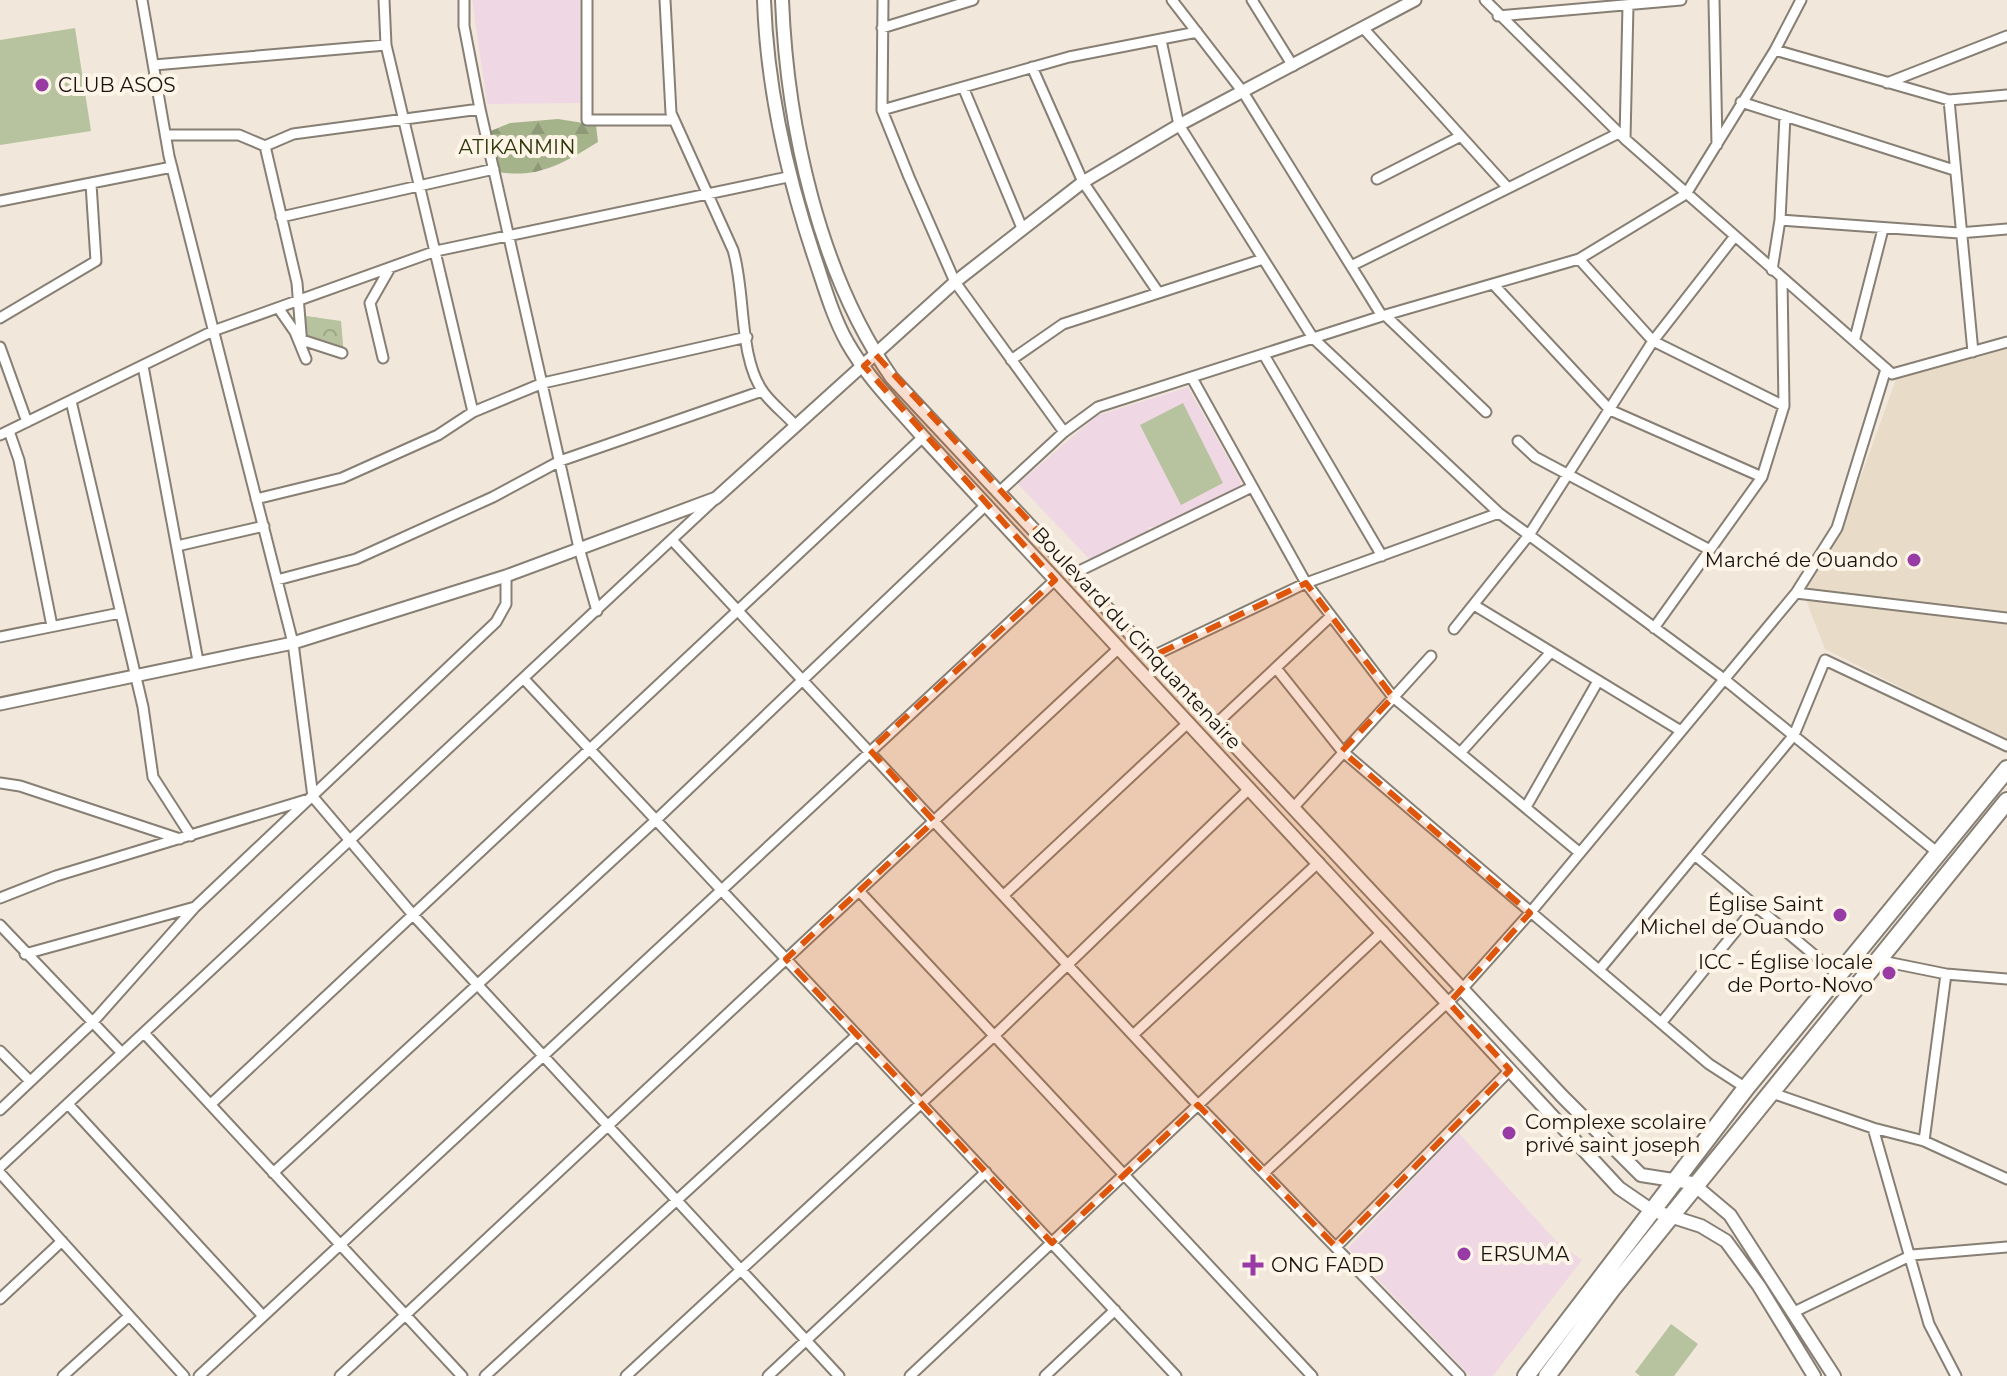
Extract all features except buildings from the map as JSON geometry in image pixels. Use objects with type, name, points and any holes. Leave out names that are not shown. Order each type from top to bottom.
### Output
[{"type":"highway","points":[[1526,1376],[1746,1088],[2007,769]]},
{"type":"highway","points":[[1547,1376],[2007,801]]},
{"type":"main road","name":"Boulevard du Cinquantenaire","points":[[764,0],[773,97],[788,177],[832,310],[847,342],[864,366],[923,437],[1619,1188],[1651,1210],[1701,1226],[1726,1241],[1759,1286],[1814,1376]]},
{"type":"main road","name":"Boulevard du Cinquantenaire","points":[[782,0],[786,59],[807,175],[844,294],[876,355],[908,397],[1641,1175],[1676,1178],[1696,1186]]},
{"type":"main road","points":[[1696,1186],[1741,1227],[1834,1376]]},
{"type":"street","points":[[142,0],[172,167],[293,643],[313,797],[348,842],[414,916],[839,1376]]},
{"type":"street","points":[[384,0],[386,45],[473,412]]},
{"type":"street","points":[[464,0],[464,26],[480,109],[579,548],[597,611]]},
{"type":"street","points":[[587,0],[587,120],[674,120]]},
{"type":"street","points":[[665,0],[669,104],[711,196],[739,269],[747,337],[762,391],[795,425]]},
{"type":"street","points":[[883,0],[882,110],[955,282],[1064,432]]},
{"type":"street","points":[[882,28],[973,0]]},
{"type":"street","points":[[1172,0],[1243,92],[1384,316],[1486,412]]},
{"type":"street","points":[[1252,0],[1293,66]]},
{"type":"street","points":[[0,1167],[716,498],[955,282],[1083,182],[1179,125],[1415,0]]},
{"type":"street","points":[[1485,0],[1622,136],[1782,280],[1855,338],[1892,374],[2007,342]]},
{"type":"street","points":[[1498,16],[1681,0]]},
{"type":"street","points":[[1714,0],[1717,145]]},
{"type":"street","points":[[998,493],[1064,432],[1098,407],[1384,316],[1579,259],[1686,194],[1775,50],[1801,0]]},
{"type":"street","points":[[1622,136],[1628,5]]},
{"type":"street","points":[[1364,29],[1508,188]]},
{"type":"street","points":[[882,110],[1032,67],[1197,32]]},
{"type":"street","points":[[1887,83],[2007,36]]},
{"type":"street","points":[[1161,40],[1179,125],[1313,338],[1499,513],[1724,679],[1938,853]]},
{"type":"street","points":[[154,65],[386,45]]},
{"type":"street","points":[[1775,50],[1949,100],[2007,95]]},
{"type":"street","points":[[1032,67],[1083,182],[1158,292]]},
{"type":"street","points":[[963,87],[1022,228]]},
{"type":"street","points":[[1949,100],[1959,233],[1973,352]]},
{"type":"street","points":[[1741,102],[1954,170]]},
{"type":"street","points":[[265,146],[283,136],[480,109]]},
{"type":"street","points":[[1772,270],[1780,220],[1785,116]]},
{"type":"street","points":[[166,135],[239,135],[265,146]]},
{"type":"street","points":[[1377,179],[1461,136]]},
{"type":"street","points":[[1351,266],[1508,188],[1622,136]]},
{"type":"street","points":[[265,146],[300,302],[306,359]]},
{"type":"street","points":[[0,201],[172,167]]},
{"type":"street","points":[[281,217],[494,169]]},
{"type":"street","points":[[52,626],[19,460],[4,433],[213,331],[436,251],[711,196],[788,177]]},
{"type":"street","points":[[0,318],[96,261],[91,184]]},
{"type":"street","points":[[1780,220],[1959,233],[2007,229]]},
{"type":"street","points":[[1855,338],[1883,229]]},
{"type":"street","points":[[1454,629],[1529,535],[1653,341],[1735,236]]},
{"type":"street","points":[[1011,360],[1063,324],[1263,259]]},
{"type":"street","points":[[1579,259],[1653,341],[1784,406]]},
{"type":"street","points":[[383,358],[370,303],[390,268]]},
{"type":"street","points":[[1654,628],[1762,477],[1784,406],[1782,280]]},
{"type":"street","points":[[1494,285],[1610,410],[1762,477]]},
{"type":"street","points":[[279,309],[302,343],[342,353]]},
{"type":"street","points":[[256,499],[342,478],[438,435],[473,412],[543,383],[747,337]]},
{"type":"street","points":[[0,347],[27,422]]},
{"type":"street","points":[[1264,355],[1382,556]]},
{"type":"street","points":[[143,366],[198,661]]},
{"type":"street","points":[[1264,1173],[1463,988],[1530,913],[1796,593],[1837,528],[1886,369]]},
{"type":"street","points":[[1192,378],[1306,583],[1393,697],[1580,853]]},
{"type":"street","points":[[277,580],[356,559],[493,497],[560,461],[762,391]]},
{"type":"street","points":[[71,401],[150,744],[153,777],[186,837]]},
{"type":"street","points":[[211,1104],[923,437]]},
{"type":"street","points":[[1518,441],[1535,457],[1710,550]]},
{"type":"street","points":[[1073,574],[1252,487]]},
{"type":"street","points":[[0,704],[293,643],[506,576],[716,498]]},
{"type":"street","points":[[273,1173],[656,820],[987,504]]},
{"type":"street","points":[[1153,656],[1306,583],[1499,513]]},
{"type":"street","points":[[177,546],[264,526]]},
{"type":"street","points":[[672,540],[1198,1105],[1460,1376]]},
{"type":"street","points":[[0,1110],[92,1023],[195,907],[496,622],[506,604],[506,576]]},
{"type":"street","points":[[199,1376],[1055,580]]},
{"type":"street","points":[[1796,593],[2007,618]]},
{"type":"street","points":[[1474,605],[1681,731]]},
{"type":"street","points":[[0,637],[120,613]]},
{"type":"street","points":[[1217,723],[1331,616]]},
{"type":"street","points":[[340,1376],[1119,648]]},
{"type":"street","points":[[1461,752],[1551,652]]},
{"type":"street","points":[[1293,808],[1431,656]]},
{"type":"street","points":[[1600,969],[1794,735],[1822,663],[1829,659],[2007,746]]},
{"type":"street","points":[[1276,668],[1342,751],[1709,1064],[1746,1088]]},
{"type":"street","points":[[524,679],[1176,1376]]},
{"type":"street","points":[[1526,807],[1598,681]]},
{"type":"street","points":[[1004,895],[1189,722]]},
{"type":"street","points":[[0,783],[20,786],[186,837]]},
{"type":"street","points":[[626,1376],[994,1036],[1250,788]]},
{"type":"street","points":[[0,898],[56,876],[313,797]]},
{"type":"street","points":[[1696,856],[1838,975]]},
{"type":"street","points":[[1133,1035],[1319,862]]},
{"type":"street","points":[[859,891],[1312,1376]]},
{"type":"street","points":[[1662,1022],[1756,906]]},
{"type":"street","points":[[25,954],[195,907]]},
{"type":"street","points":[[0,925],[122,1053]]},
{"type":"street","points":[[910,1376],[1383,931]]},
{"type":"street","points":[[1877,960],[1946,974],[2007,979]]},
{"type":"street","points":[[1924,1141],[1946,974]]},
{"type":"street","points":[[144,1033],[462,1376]]},
{"type":"street","points":[[485,1376],[857,1035]]},
{"type":"street","points":[[0,1051],[30,1081]]},
{"type":"street","points":[[1336,1247],[1510,1070]]},
{"type":"street","points":[[1772,1093],[1873,1128],[1924,1141],[2007,1179]]},
{"type":"street","points":[[68,1104],[263,1316]]},
{"type":"street","points":[[1873,1128],[1912,1255],[1929,1324],[1956,1376]]},
{"type":"street","points":[[768,1376],[986,1172]]},
{"type":"street","points":[[0,1173],[184,1376]]},
{"type":"street","points":[[0,1299],[62,1241]]},
{"type":"street","points":[[1794,1312],[1912,1255],[2007,1247]]},
{"type":"street","points":[[1045,1376],[1115,1310]]},
{"type":"street","points":[[63,1376],[129,1316]]},
{"type":"highlighted area","points":[[876,355],[1153,656],[1306,583],[1393,697],[1342,751],[1530,913],[1449,1003],[1510,1070],[1336,1247],[1198,1105],[1052,1243],[786,959],[934,821],[870,750],[1055,580],[864,366]]},
{"type":"shaded area","points":[[472,0],[580,0],[580,103],[487,104]]},
{"type":"shaded area","name":"Marché de Ouando","points":[[2007,346],[2005,740],[1825,649],[1802,590],[1841,531],[1897,377]]},
{"type":"shaded area","points":[[1188,387],[1241,481],[1240,486],[1157,527],[1149,527],[1148,531],[1090,560],[1018,484],[1096,416]]},
{"type":"shaded area","name":"ERSUMA","points":[[1458,1132],[1555,1240],[1582,1260],[1493,1376],[1470,1376],[1348,1248]]},
{"type":"green space","name":"CLUB ASOS","points":[[75,28],[91,131],[0,145],[0,40]]},
{"type":"green space","name":"ATIKANMIN","points":[[558,119],[596,125],[598,142],[546,169],[520,174],[489,170],[481,135],[510,123]]},
{"type":"green space","points":[[306,316],[341,321],[344,356],[303,343]]},
{"type":"green space","points":[[1183,403],[1223,483],[1181,505],[1140,425]]},
{"type":"green space","points":[[1671,1324],[1698,1344],[1674,1376],[1640,1376],[1635,1372]]},
{"type":"place","name":"CLUB ASOS","points":[[42,85]]},
{"type":"place","name":"Marché de Ouando","points":[[1914,560]]},
{"type":"place","name":"Église Saint Michel de Ouando","points":[[1840,915]]},
{"type":"place","name":"ICC - Église locale de Porto-Novo","points":[[1889,973]]},
{"type":"place","name":"Complexe scolaire privé saint joseph","points":[[1509,1133]]},
{"type":"place","name":"ERSUMA","points":[[1464,1254]]},
{"type":"place","name":"ONG FADD","points":[[1253,1265]]}]
